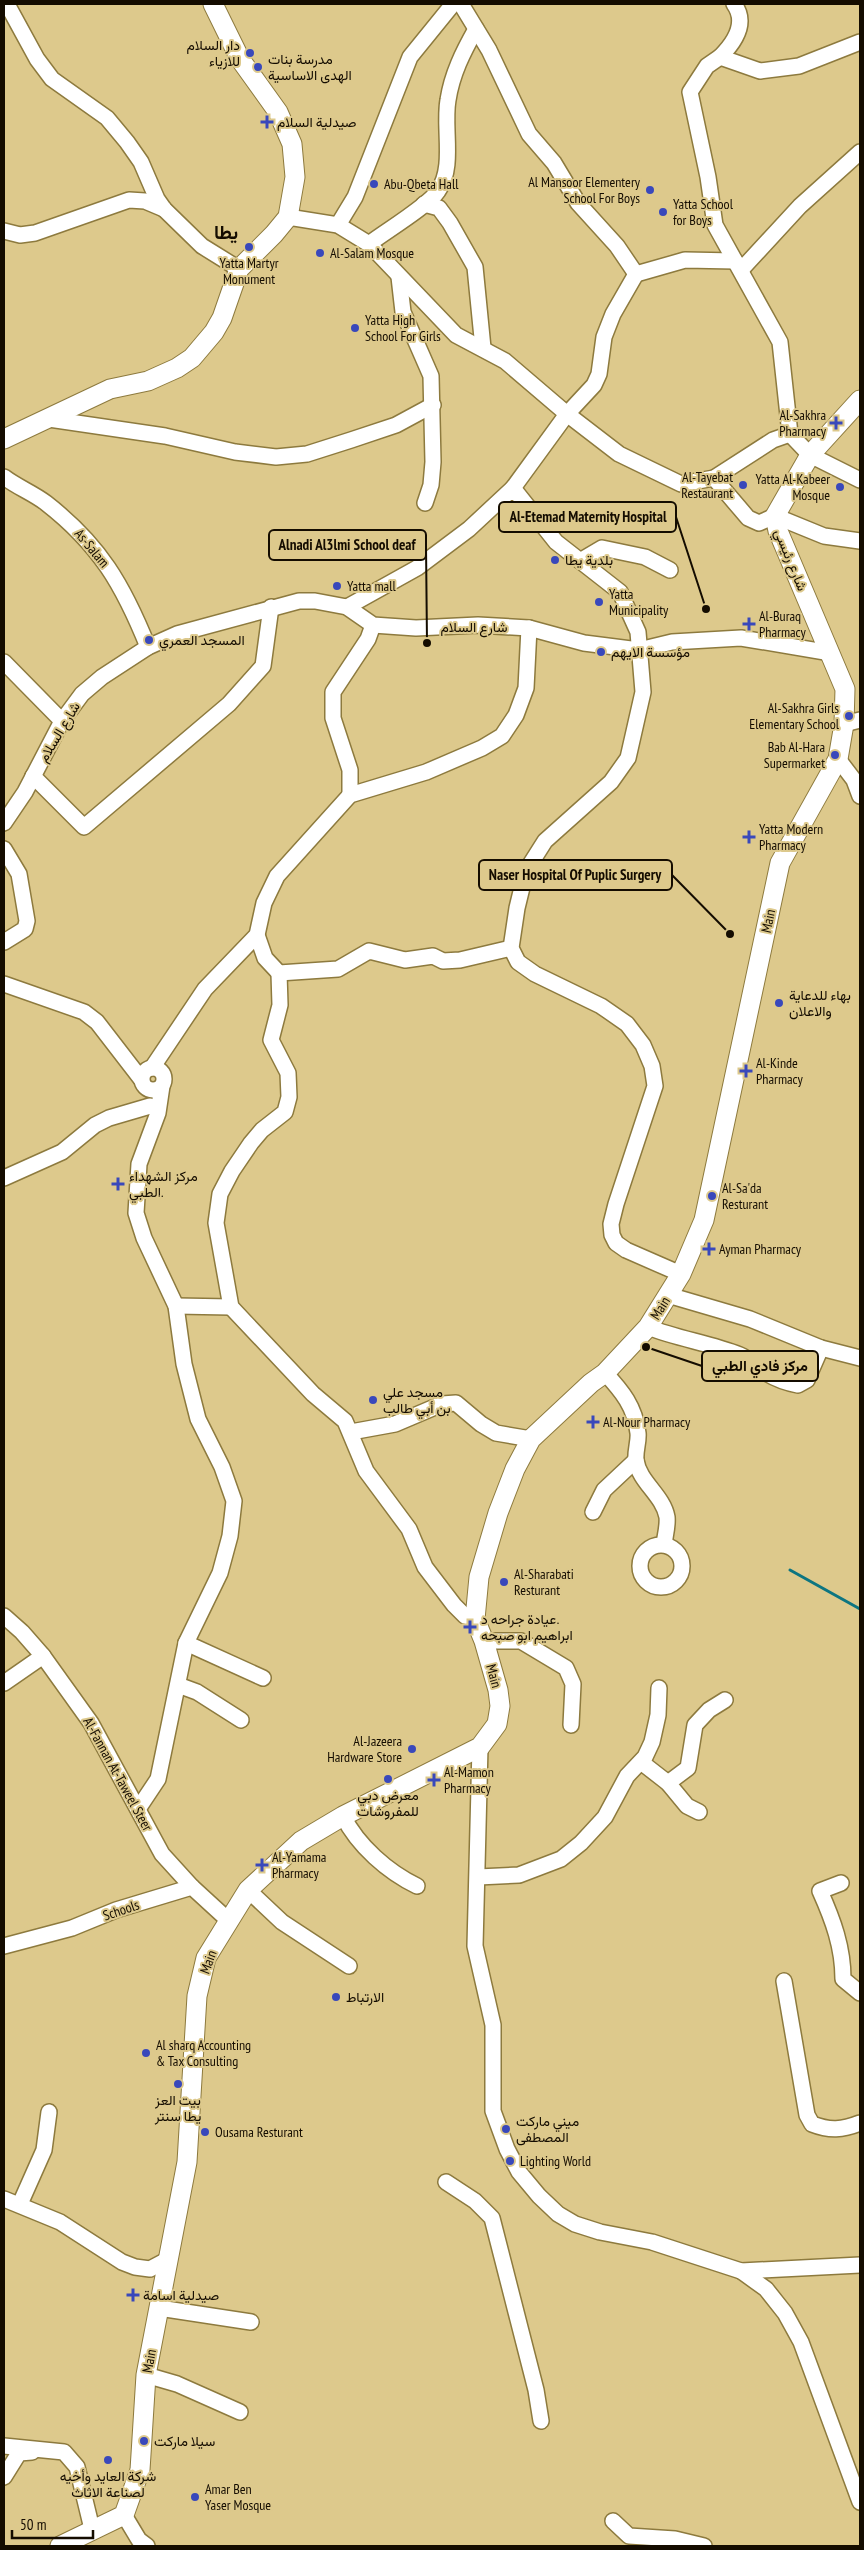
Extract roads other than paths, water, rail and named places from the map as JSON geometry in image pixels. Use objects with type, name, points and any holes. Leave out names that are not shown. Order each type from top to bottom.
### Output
[{"type":"main road","points":[[4,439],[32,424],[49,419],[110,389],[148,381],[177,368],[192,358],[214,332],[222,318],[239,269],[263,246],[288,217],[295,178],[292,144],[278,112],[240,60],[209,6]]},
{"type":"main road","name":"شارع رئيسي","points":[[831,652],[778,532],[776,516],[810,455],[854,415],[860,400]]},
{"type":"main road","name":"Main","points":[[124,2514],[140,2470],[146,2376],[187,2162],[197,1996],[206,1958],[248,1890],[302,1841],[343,1816],[480,1747],[497,1724],[500,1706],[498,1690],[484,1641],[475,1618],[480,1577],[498,1513],[515,1469],[531,1439],[591,1383],[605,1373],[648,1328],[681,1274],[704,1220],[780,863],[838,759],[852,722],[845,689],[831,652]]},
{"type":"main road","points":[[60,2546],[124,2514]]},
{"type":"street","points":[[7,4],[37,59],[52,79],[107,118],[127,142],[141,162],[157,199],[164,209],[202,246],[239,269]]},
{"type":"street","points":[[338,225],[355,197],[410,57],[453,4]]},
{"type":"street","points":[[461,4],[489,50],[529,134],[554,163],[578,203],[617,246],[636,274]]},
{"type":"street","points":[[734,4],[738,9],[740,20],[738,34],[733,44],[720,57],[707,66],[690,92],[715,225],[780,342],[790,434],[810,455],[860,480]]},
{"type":"street","points":[[368,244],[424,204],[439,190],[446,175],[446,116],[451,85],[460,56],[476,29]]},
{"type":"street","points":[[720,57],[760,71],[799,66],[860,42]]},
{"type":"street","points":[[347,607],[416,568],[469,529],[513,488],[528,470],[567,414],[594,385],[599,374],[604,337],[613,314],[636,274],[685,260],[738,265],[860,152]]},
{"type":"street","points":[[4,231],[20,235],[35,233],[129,200],[145,201],[164,209]]},
{"type":"street","points":[[424,204],[439,208],[475,267],[483,348]]},
{"type":"street","points":[[288,217],[338,225],[368,244],[456,334],[505,361],[567,414],[620,454],[681,484],[714,478],[773,440],[790,434]]},
{"type":"street","points":[[399,277],[403,312],[431,376],[433,462],[431,485],[425,503]]},
{"type":"street","points":[[49,419],[165,436],[235,452],[276,457],[306,454],[396,425],[433,404]]},
{"type":"street","name":"As-Salam","points":[[4,476],[44,502],[78,529],[105,561],[129,599],[148,647]]},
{"type":"street","points":[[714,478],[748,518],[759,523],[776,516],[824,536],[860,540]]},
{"type":"street","points":[[513,488],[556,542],[620,592],[638,632],[643,692],[628,758],[611,782],[545,841],[526,871],[516,908],[511,948],[518,962],[535,974],[602,1006],[626,1024],[643,1045],[652,1066],[655,1086],[616,1204],[611,1224],[612,1235],[616,1243],[626,1250],[681,1274]]},
{"type":"street","points":[[580,561],[602,548],[645,557],[670,570]]},
{"type":"street","name":"شارع السلام","points":[[4,823],[33,776],[62,721],[82,694],[102,677],[148,647],[177,634],[299,600],[347,607],[373,625],[416,628],[478,625],[529,628],[584,643],[638,650],[672,642],[741,638],[831,652]]},
{"type":"street","points":[[33,776],[84,827],[229,704],[263,666],[271,607]]},
{"type":"street","points":[[350,795],[350,770],[332,718],[333,692],[368,640],[373,625]]},
{"type":"street","points":[[146,1141],[153,1078],[172,1040],[205,989],[256,935],[264,903],[277,876],[350,795],[426,772],[482,748],[502,736],[516,715],[526,688],[529,628]]},
{"type":"street","points":[[4,662],[62,721]]},
{"type":"street","points":[[838,759],[854,780],[860,796]]},
{"type":"street","points":[[4,849],[19,874],[27,921],[25,929],[4,942]]},
{"type":"street","points":[[256,935],[265,958],[279,973],[280,1005],[271,1040],[288,1073],[289,1097],[285,1112],[262,1130],[241,1156],[220,1194],[216,1223],[231,1307],[313,1394],[340,1416],[351,1432],[366,1471],[409,1529],[425,1567],[433,1580],[465,1616],[475,1618]]},
{"type":"street","points":[[279,973],[338,969],[369,952],[405,960],[434,956],[443,961],[460,960],[511,948]]},
{"type":"street","points":[[4,984],[84,1012],[97,1022],[128,1060],[153,1078],[158,1113],[139,1164],[136,1213],[144,1238],[176,1306],[184,1364],[198,1419],[222,1467],[234,1500],[230,1536],[220,1573],[186,1644],[158,1779],[138,1809]]},
{"type":"street","points":[[4,1178],[62,1152],[94,1125],[109,1118],[150,1106]]},
{"type":"street","points":[[668,1295],[750,1319],[820,1348],[860,1358]]},
{"type":"street","points":[[176,1306],[231,1307]]},
{"type":"street","points":[[648,1328],[676,1338],[719,1347],[744,1356],[766,1373],[784,1382],[798,1385],[807,1380],[820,1348]]},
{"type":"street","points":[[605,1373],[619,1388],[632,1410],[638,1433],[636,1460],[644,1480],[661,1501],[667,1518],[664,1544]]},
{"type":"street","points":[[351,1432],[395,1424],[442,1404],[456,1403],[481,1424],[496,1433],[531,1439]]},
{"type":"street","points":[[593,1512],[604,1490],[636,1460]]},
{"type":"street","name":"Al-Fannan At-Taweel Steer","points":[[4,1616],[22,1632],[43,1656],[91,1723],[162,1854],[192,1888]]},
{"type":"street","points":[[484,1641],[521,1641],[566,1668],[573,1684],[570,1725]]},
{"type":"street","points":[[186,1644],[263,1678]]},
{"type":"street","points":[[4,1683],[43,1656]]},
{"type":"street","points":[[178,1685],[196,1692],[241,1720]]},
{"type":"street","points":[[478,1878],[519,1875],[561,1858],[581,1843],[605,1817],[627,1776],[641,1762],[652,1742],[658,1715],[659,1688]]},
{"type":"street","points":[[668,1783],[688,1768],[695,1725],[709,1710],[725,1700]]},
{"type":"street","points":[[480,1747],[475,1946],[493,2025],[493,2111],[507,2149],[519,2172],[552,2208],[575,2224],[600,2232],[652,2242],[741,2271],[766,2290],[785,2313],[801,2342],[856,2474],[860,2502]]},
{"type":"street","points":[[641,1762],[668,1783],[686,1806],[699,1812]]},
{"type":"street","points":[[343,1816],[363,1844],[396,1875],[418,1886]]},
{"type":"street","points":[[841,1883],[820,1891],[837,1931],[843,1965],[843,1979],[860,1993]]},
{"type":"street","points":[[192,1888],[228,1920]]},
{"type":"street","name":"Schools","points":[[4,1946],[72,1928],[116,1910],[192,1888]]},
{"type":"street","points":[[248,1890],[282,1922],[349,1966]]},
{"type":"street","points":[[784,1981],[807,2115],[812,2124],[826,2129],[843,2130],[860,2123]]},
{"type":"street","points":[[20,2204],[44,2150],[49,2112]]},
{"type":"street","points":[[446,2182],[475,2201],[492,2218],[536,2390],[541,2421]]},
{"type":"street","points":[[4,2199],[60,2222],[122,2262],[150,2269],[167,2260]]},
{"type":"street","points":[[741,2271],[860,2265]]},
{"type":"street","points":[[158,2308],[251,2322]]},
{"type":"street","points":[[146,2376],[177,2384],[240,2412]]},
{"type":"street","points":[[4,2446],[64,2452],[77,2467],[92,2529]]},
{"type":"street","points":[[4,2477],[19,2453],[64,2452]]},
{"type":"street","points":[[124,2514],[139,2540],[147,2546]]},
{"type":"street","points":[[613,2521],[628,2536],[675,2538],[704,2546]]},
{"type":"waterway","points":[[790,1570],[860,1609]]},
{"type":"place","name":"دار السلام للازياء","points":[[250,53]]},
{"type":"place","name":"مدرسة بنات الهدى الاساسية","points":[[258,67]]},
{"type":"place","name":"صيدلية السلام","points":[[267,122]]},
{"type":"place","name":"Abu-Qbeta Hall","points":[[374,184]]},
{"type":"place","name":"Al Mansoor Elementery School For Boys","points":[[650,190]]},
{"type":"place","name":"Yatta School for Boys","points":[[663,212]]},
{"type":"place","name":"Yatta Martyr Monument","points":[[249,247]]},
{"type":"place","name":"Al-Salam Mosque","points":[[320,253]]},
{"type":"place","name":"Yatta High School For Girls","points":[[355,328]]},
{"type":"place","name":"Al-Sakhra Pharmacy","points":[[836,423]]},
{"type":"place","name":"Al-Tayebat Restaurant","points":[[743,485]]},
{"type":"place","name":"Yatta Al-Kabeer Mosque","points":[[840,487]]},
{"type":"place","name":"بلدية يطا","points":[[555,560]]},
{"type":"place","name":"Yatta mall","points":[[337,586]]},
{"type":"place","name":"Yatta Municipality","points":[[599,602]]},
{"type":"place","name":"Al-Etemad Maternity Hospital","points":[[706,609]]},
{"type":"place","name":"Al-Buraq Pharmacy","points":[[749,624]]},
{"type":"place","name":"المسجد العمري","points":[[149,640]]},
{"type":"place","name":"Alnadi Al3lmi School deaf","points":[[427,643]]},
{"type":"place","name":"مؤسسة الايهم","points":[[601,652]]},
{"type":"place","name":"Al-Sakhra Girls Elementary School","points":[[849,716]]},
{"type":"place","name":"Bab Al-Hara Supermarket","points":[[835,755]]},
{"type":"place","name":"Yatta Modern Pharmacy","points":[[749,837]]},
{"type":"place","name":"Naser Hospital Of Puplic Surgery","points":[[730,934]]},
{"type":"place","name":"بهاء للدعاية والاعلان","points":[[779,1003]]},
{"type":"place","name":"Al-Kinde Pharmacy","points":[[746,1071]]},
{"type":"place","name":"مركز الشهداء الطبي.","points":[[118,1184]]},
{"type":"place","name":"Al-Sa'da Resturant","points":[[712,1196]]},
{"type":"place","name":"Ayman Pharmacy","points":[[709,1249]]},
{"type":"place","name":"مركز فادي الطبي","points":[[646,1347]]},
{"type":"place","name":"مسجد علي بن أبي طالب","points":[[373,1400]]},
{"type":"place","name":"Al-Nour Pharmacy","points":[[593,1422]]},
{"type":"place","name":"Al-Sharabati Resturant","points":[[504,1582]]},
{"type":"place","name":"عيادة جراحه د. ابراهيم ابو صبحه","points":[[470,1627]]},
{"type":"place","name":"Al-Jazeera Hardware Store","points":[[412,1749]]},
{"type":"place","name":"معرض دبي للمفروشات","points":[[388,1779]]},
{"type":"place","name":"Al-Mamon Pharmacy","points":[[434,1780]]},
{"type":"place","name":"Al-Yamama Pharmacy","points":[[262,1865]]},
{"type":"place","name":"الارتباط","points":[[336,1997]]},
{"type":"place","name":"Al sharq Accounting & Tax Consulting","points":[[146,2053]]},
{"type":"place","name":"بيت العز يطا سنتر","points":[[178,2084]]},
{"type":"place","name":"ميني ماركت المصطفى","points":[[506,2129]]},
{"type":"place","name":"Ousama Resturant","points":[[205,2132]]},
{"type":"place","name":"Lighting World","points":[[510,2161]]},
{"type":"place","name":"صيدلية اسامة","points":[[133,2295]]},
{"type":"place","name":"سيلا ماركت","points":[[144,2441]]},
{"type":"place","name":"شركة العايد وأخيه لصناعة الاثاث","points":[[108,2460]]},
{"type":"place","name":"Amar Ben Yaser Mosque","points":[[195,2497]]},
{"type":"district","name":"يطا","points":[[226,232]]}]
